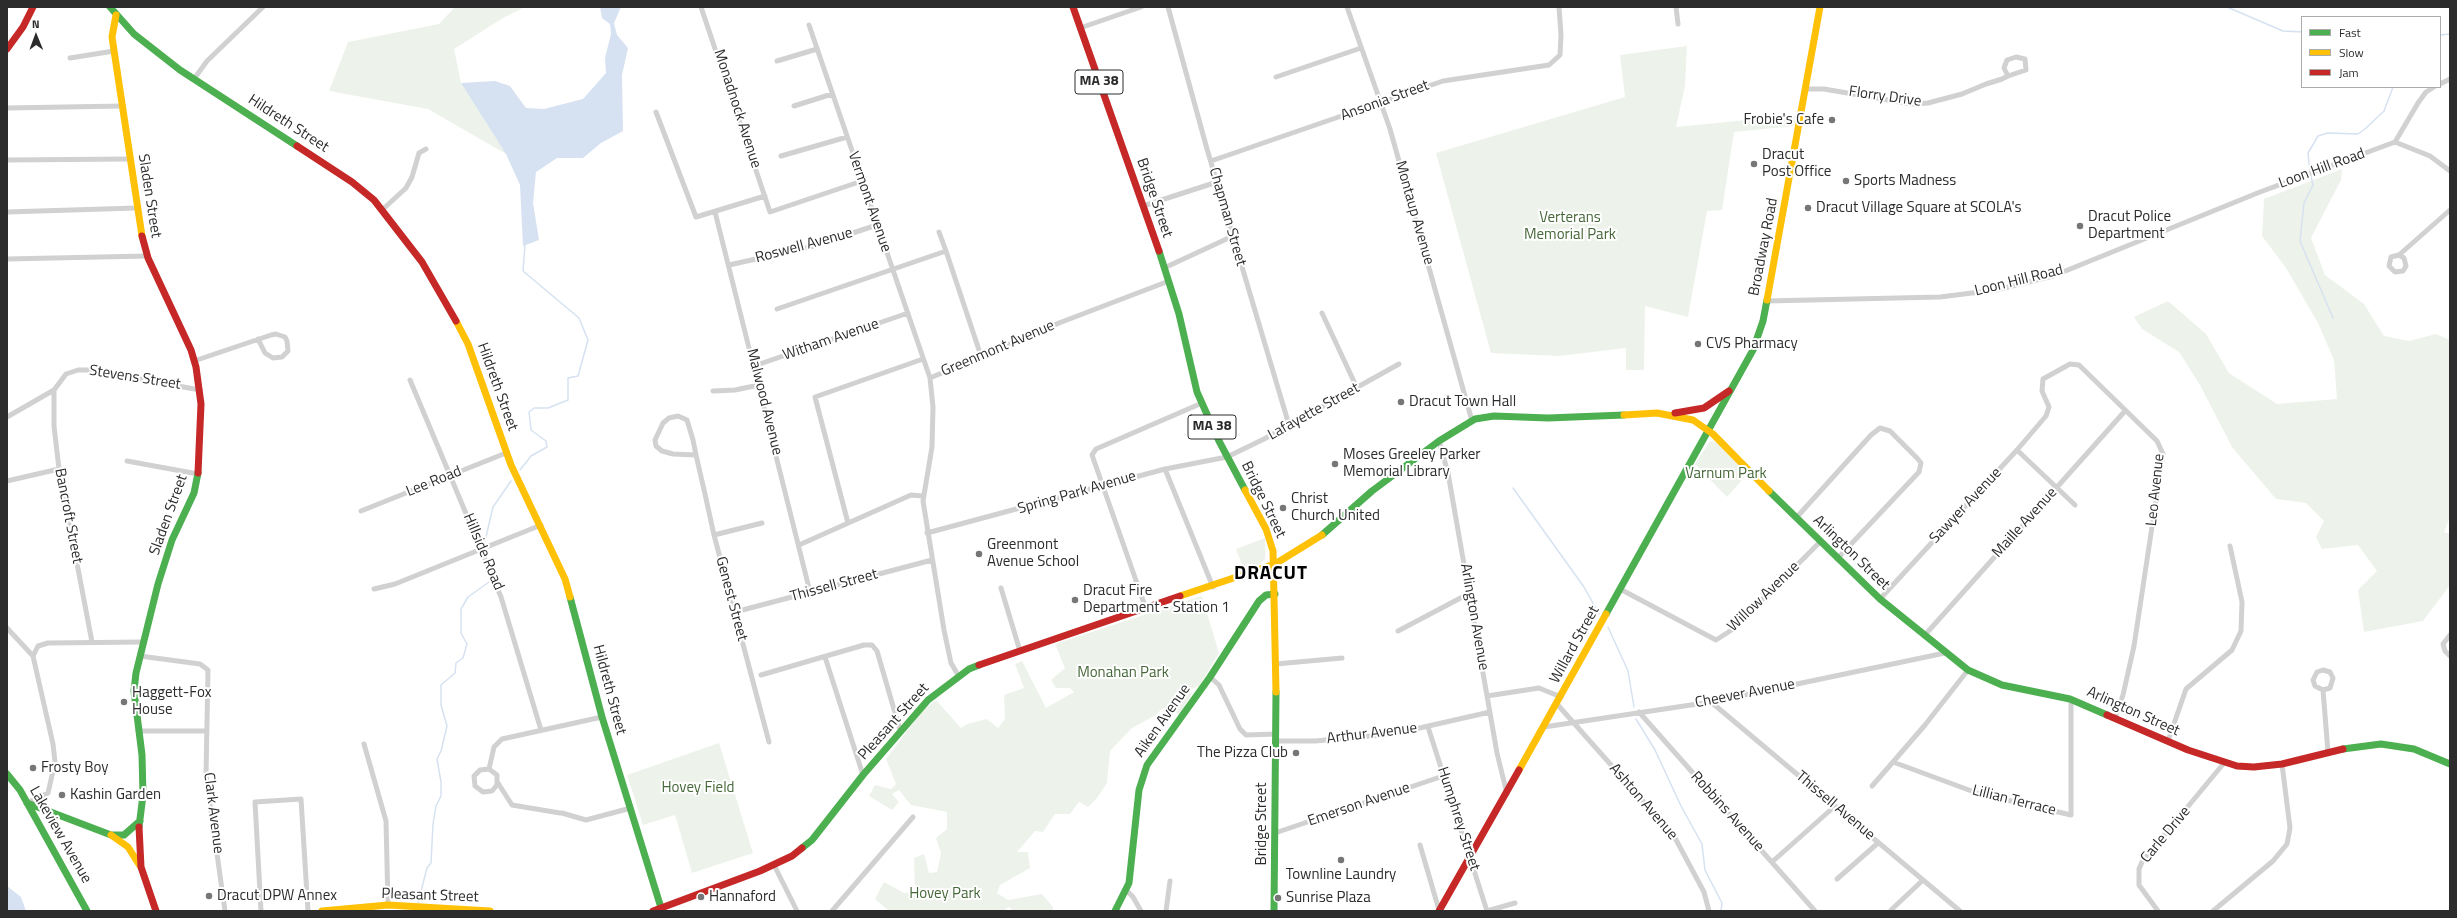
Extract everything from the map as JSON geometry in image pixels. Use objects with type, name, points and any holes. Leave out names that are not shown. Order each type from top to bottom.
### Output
[{"type":"main road","points":[[7,47],[23,27],[33,7]]},
{"type":"main road","name":"Hildreth Street","points":[[110,7],[138,37],[194,79],[352,182],[374,200],[422,262],[452,311],[468,344],[506,452],[523,492],[541,526],[565,579],[602,717],[662,910]]},
{"type":"main road","name":"Bridge Street","points":[[1073,7],[1169,281],[1202,404],[1227,457],[1266,529],[1275,564],[1276,664],[1274,911]]},
{"type":"main road","name":"Broadway Road","points":[[1731,390],[1753,350],[1763,321],[1807,89],[1820,7]]},
{"type":"main road","name":"Sladen Street","points":[[116,15],[112,29],[114,51],[123,106],[136,208],[147,256],[179,322],[194,361],[200,390],[201,440],[198,474],[194,493],[172,540],[140,656],[134,691],[143,789],[140,821],[141,867],[156,911]]},
{"type":"main road","points":[[1671,414],[1704,408],[1731,390]]},
{"type":"main road","name":"Willard Street","points":[[1439,911],[1561,697],[1731,390]]},
{"type":"main road","name":"Arlington Street","points":[[1275,564],[1321,536],[1372,491],[1439,442],[1472,421],[1494,416],[1548,418],[1629,413],[1671,414],[1693,420],[1708,430],[1762,482],[1837,559],[1880,599],[1945,653],[1968,670],[2002,685],[2071,699],[2168,741],[2224,763],[2246,767],[2282,764],[2328,752],[2364,745],[2392,745],[2425,752],[2450,764]]},
{"type":"main road","name":"Pleasant Street","points":[[653,911],[662,910],[774,865],[792,856],[812,840],[900,730],[928,700],[969,668],[1213,587],[1275,564]]},
{"type":"main road","name":"Aiken Avenue","points":[[1116,911],[1126,890],[1132,862],[1139,790],[1147,765],[1210,677],[1259,601],[1266,595],[1275,594]]},
{"type":"main road","name":"Lakeview Avenue","points":[[7,774],[27,803],[88,911]]},
{"type":"main road","points":[[27,803],[111,834],[124,835],[140,821]]},
{"type":"main road","points":[[111,834],[128,848],[141,867]]},
{"type":"main road","name":"Pleasant Street","points":[[322,911],[388,905],[490,911]]},
{"type":"street","points":[[194,79],[206,61],[263,7]]},
{"type":"street","name":"Monadnock Avenue","points":[[701,7],[770,212],[862,181]]},
{"type":"street","points":[[1080,28],[1141,7]]},
{"type":"street","name":"Chapman Street","points":[[1168,7],[1217,182],[1289,425]]},
{"type":"street","name":"Montaup Avenue","points":[[1347,7],[1380,102],[1411,201],[1472,421]]},
{"type":"street","name":"Ansonia Street","points":[[1211,161],[1443,80],[1549,65],[1560,55],[1561,35],[1559,7]]},
{"type":"street","points":[[1676,7],[1678,24]]},
{"type":"street","name":"Vermont Avenue","points":[[808,24],[930,378]]},
{"type":"street","points":[[1276,77],[1361,48]]},
{"type":"street","points":[[777,61],[817,49]]},
{"type":"street","points":[[70,58],[114,51]]},
{"type":"street","name":"Florry Drive","points":[[1807,89],[1824,89],[1920,104],[1938,101],[2026,70],[2025,60],[2016,57],[2007,60],[2004,68],[2008,76]]},
{"type":"street","points":[[2441,84],[2450,79]]},
{"type":"street","points":[[2433,88],[2422,97],[2395,142],[2430,156],[2450,171]]},
{"type":"street","points":[[794,106],[832,94]]},
{"type":"street","points":[[7,108],[123,106]]},
{"type":"street","points":[[656,112],[696,217],[765,196]]},
{"type":"street","points":[[781,156],[847,137]]},
{"type":"street","name":"Loon Hill Road","points":[[1767,300],[1940,297],[1996,290],[2039,280],[2395,142]]},
{"type":"street","points":[[382,210],[406,188],[412,177],[419,154],[426,148]]},
{"type":"street","points":[[7,160],[130,159]]},
{"type":"street","points":[[1143,206],[1217,182]]},
{"type":"street","points":[[7,212],[136,208]]},
{"type":"street","points":[[2400,255],[2450,210]]},
{"type":"street","name":"Malwood Avenue","points":[[715,212],[810,592]]},
{"type":"street","name":"Roswell Avenue","points":[[729,265],[810,247],[877,225]]},
{"type":"street","points":[[939,232],[981,356]]},
{"type":"street","points":[[1164,268],[1233,236]]},
{"type":"street","points":[[777,308],[946,251]]},
{"type":"street","points":[[7,259],[147,256]]},
{"type":"street","name":"Greenmont Avenue","points":[[958,676],[951,663],[927,533],[923,496],[932,447],[933,407],[930,378],[1134,293],[1169,281]]},
{"type":"street","name":"Witham Avenue","points":[[754,366],[908,313]]},
{"type":"street","points":[[1322,313],[1357,388]]},
{"type":"street","points":[[194,361],[258,339],[280,334],[287,341],[288,351],[282,357],[273,358],[265,353],[258,339]]},
{"type":"street","points":[[848,523],[815,397],[923,359]]},
{"type":"street","name":"Leo Avenue","points":[[2049,409],[2042,391],[2042,382],[2049,374],[2075,363],[2084,368],[2125,411],[2157,441],[2164,454],[2132,654],[2123,695],[2115,718]]},
{"type":"street","name":"Lafayette Street","points":[[1227,457],[1289,425],[1398,364]]},
{"type":"street","name":"Stevens Street","points":[[54,390],[66,374],[84,369],[200,390]]},
{"type":"street","name":"Hillside Road","points":[[410,380],[481,550],[514,634],[540,730]]},
{"type":"street","points":[[713,390],[735,390],[759,385]]},
{"type":"street","points":[[7,417],[54,390]]},
{"type":"street","name":"Bancroft Street","points":[[54,390],[54,426],[59,469],[92,642]]},
{"type":"street","points":[[1146,609],[1103,485],[1095,469],[1092,455],[1096,449],[1114,440],[1202,404]]},
{"type":"street","name":"Sawyer Avenue","points":[[1880,599],[2017,450],[2049,409]]},
{"type":"street","name":"Maille Avenue","points":[[1924,636],[2125,411]]},
{"type":"street","name":"Genest Street","points":[[696,455],[673,454],[662,451],[656,446],[655,440],[664,423],[669,418],[678,416],[687,420],[696,455],[714,535],[769,742]]},
{"type":"street","points":[[1796,518],[1871,435],[1880,428],[1890,431],[1917,458],[1921,463],[1919,472],[1837,559]]},
{"type":"street","name":"Arlington Avenue","points":[[1439,442],[1448,473],[1487,696],[1506,794]]},
{"type":"street","points":[[2017,450],[2075,505]]},
{"type":"street","name":"Lee Road","points":[[361,511],[506,452]]},
{"type":"street","name":"Spring Park Avenue","points":[[927,533],[1165,469],[1227,457]]},
{"type":"street","points":[[127,461],[198,474]]},
{"type":"street","points":[[7,481],[59,469]]},
{"type":"street","points":[[1165,469],[1213,587]]},
{"type":"street","points":[[799,545],[911,495],[923,496]]},
{"type":"street","points":[[714,535],[762,523]]},
{"type":"street","points":[[374,589],[395,584],[541,526]]},
{"type":"street","name":"Willow Avenue","points":[[1620,589],[1712,640],[1716,640],[1733,629],[1820,542]]},
{"type":"street","points":[[2168,741],[2186,689],[2232,650],[2241,631],[2242,607],[2230,546]]},
{"type":"street","name":"Thissell Street","points":[[734,612],[932,560]]},
{"type":"street","points":[[1001,588],[1020,651]]},
{"type":"street","points":[[1398,631],[1470,593]]},
{"type":"street","points":[[7,628],[33,656],[49,721],[54,762],[48,793],[27,803]]},
{"type":"street","points":[[2450,635],[2444,644],[2445,651],[2450,656]]},
{"type":"street","points":[[33,656],[38,646],[48,643],[144,642]]},
{"type":"street","points":[[761,675],[864,645],[872,645],[877,651],[900,730]]},
{"type":"street","name":"Cheever Avenue","points":[[1544,727],[1711,702],[1945,653]]},
{"type":"street","name":"Clark Avenue","points":[[140,656],[198,664],[207,668],[209,674],[207,731],[208,797],[225,911]]},
{"type":"street","points":[[825,657],[863,775]]},
{"type":"street","points":[[1276,664],[1342,658]]},
{"type":"street","points":[[1872,786],[1968,670]]},
{"type":"street","points":[[2323,670],[2330,672],[2333,678],[2332,685],[2323,690],[2315,686],[2313,680],[2317,672],[2323,670]]},
{"type":"street","name":"Arthur Avenue","points":[[1210,677],[1219,685],[1240,728],[1246,735],[1350,738],[1393,734],[1490,712]]},
{"type":"street","points":[[1487,696],[1539,688],[1561,697]]},
{"type":"street","points":[[2323,690],[2328,752]]},
{"type":"street","name":"Lillian Terrace","points":[[1893,762],[1977,793],[2071,815],[2071,699]]},
{"type":"street","name":"Thissell Avenue","points":[[1711,702],[1960,911]]},
{"type":"street","name":"Ashton Avenue","points":[[1557,704],[1674,836],[1704,892],[1709,911]]},
{"type":"street","name":"Robbins Avenue","points":[[1639,712],[1815,911]]},
{"type":"street","points":[[489,769],[492,752],[498,742],[502,739],[602,717]]},
{"type":"street","name":"Humphrey Street","points":[[1428,727],[1487,911]]},
{"type":"street","points":[[138,731],[207,731]]},
{"type":"street","points":[[364,744],[386,821],[388,905]]},
{"type":"street","name":"Carle Drive","points":[[2158,911],[2139,885],[2139,869],[2142,862],[2224,763]]},
{"type":"street","points":[[2213,911],[2273,861],[2287,844],[2290,828],[2282,764]]},
{"type":"street","points":[[498,783],[495,788],[489,792],[483,792],[476,788],[474,782],[475,774],[481,769],[489,769],[496,774],[498,783],[512,805],[561,813],[586,820],[631,808]]},
{"type":"street","name":"Emerson Avenue","points":[[1274,834],[1443,776]]},
{"type":"street","points":[[262,911],[255,802],[301,799],[308,911]]},
{"type":"street","points":[[1772,862],[1835,806]]},
{"type":"street","points":[[832,911],[913,818]]},
{"type":"street","points":[[1837,879],[1878,843]]},
{"type":"street","points":[[1420,845],[1439,911]]},
{"type":"street","points":[[774,865],[797,911]]},
{"type":"street","points":[[1892,910],[1923,880]]},
{"type":"street","points":[[1166,911],[1170,881]]},
{"type":"street","points":[[1126,890],[1133,897],[1141,911]]},
{"type":"street","points":[[1487,911],[1514,903]]},
{"type":"green space","points":[[455,7],[525,7],[503,18],[454,49],[461,83],[506,154],[428,109],[329,91],[348,42],[439,24]]},
{"type":"green space","name":"Verterans Memorial Park","points":[[1687,46],[1685,86],[1676,127],[1797,115],[1794,126],[1734,132],[1722,210],[1707,211],[1688,317],[1645,306],[1644,370],[1626,370],[1626,348],[1559,356],[1491,353],[1436,153],[1625,97],[1620,55]]},
{"type":"green space","points":[[2342,169],[2341,180],[2311,238],[2325,275],[2364,304],[2384,336],[2409,341],[2436,334],[2450,340],[2450,517],[2444,532],[2450,534],[2450,585],[2423,621],[2364,632],[2358,590],[2377,571],[2358,545],[2322,549],[2316,537],[2324,521],[2306,503],[2276,499],[2232,447],[2200,385],[2179,352],[2142,329],[2134,317],[2168,301],[2206,334],[2229,373],[2277,404],[2337,399],[2334,360],[2318,323],[2286,268],[2262,236],[2264,199]]},
{"type":"green space","name":"Varnum Park","points":[[1710,441],[1716,442],[1748,473],[1727,497],[1695,464]]},
{"type":"green space","points":[[1265,538],[1265,559],[1260,564],[1244,570],[1236,549]]},
{"type":"green space","points":[[1202,596],[1219,653],[1199,686],[1186,691],[1192,693],[1179,716],[1176,712],[1163,708],[1154,716],[1132,728],[1110,751],[1107,783],[1097,798],[1088,807],[1079,802],[1070,814],[1055,814],[1043,832],[1035,831],[1017,852],[1028,852],[1030,868],[1000,885],[997,893],[1008,900],[1042,894],[1053,907],[1053,911],[1013,911],[1009,907],[1003,911],[889,911],[875,899],[884,882],[904,893],[915,893],[914,858],[924,854],[929,873],[937,872],[941,853],[936,838],[947,829],[947,812],[911,805],[899,790],[892,794],[899,802],[892,810],[869,796],[875,785],[891,789],[896,784],[886,759],[923,710],[936,700],[961,728],[967,724],[987,719],[998,728],[1005,719],[1004,695],[1024,688],[1015,664],[1022,661],[1046,708],[1074,692],[1070,688],[1056,688],[1051,680],[1065,668],[1055,644]]},
{"type":"green space","name":"Hovey Field","points":[[719,743],[753,853],[692,873],[675,815],[643,825],[627,775]]},
{"type":"water","points":[[600,7],[621,7],[614,23],[617,35],[628,48],[622,75],[623,131],[601,143],[583,158],[557,158],[536,172],[533,203],[539,240],[523,246],[520,185],[506,154],[461,83],[495,81],[510,86],[526,108],[544,109],[583,99],[606,73],[605,58],[611,34],[610,24],[602,18]]},
{"type":"water","points":[[7,886],[21,897],[26,911],[7,911]]},
{"type":"waterway","points":[[2227,7],[2283,31],[2301,32]]},
{"type":"waterway","points":[[2441,35],[2450,34]]},
{"type":"waterway","points":[[2310,172],[2308,153],[2318,136],[2328,133],[2358,134],[2384,111],[2393,88]]},
{"type":"waterway","points":[[2311,176],[2313,185],[2304,203],[2300,241],[2333,318]]},
{"type":"waterway","points":[[520,470],[531,456],[547,447],[546,441],[531,430],[529,412],[534,408],[548,408],[568,400],[568,378],[578,376],[588,340],[579,318],[523,271],[525,245]]},
{"type":"waterway","points":[[485,541],[493,507],[511,481]]},
{"type":"waterway","points":[[1513,488],[1584,587],[1599,614]]},
{"type":"waterway","points":[[418,903],[427,868],[431,863],[433,824],[436,806],[441,796],[441,782],[437,759],[441,751],[447,726],[441,705],[441,685],[455,673],[456,663],[463,658],[467,644],[461,633],[461,609],[468,597],[489,582]]},
{"type":"waterway","points":[[1608,627],[1628,671],[1634,707]]},
{"type":"waterway","points":[[1636,719],[1655,750],[1681,806],[1702,844],[1705,870],[1722,903],[1721,911]]},
{"type":"traffic: fast","points":[[110,7],[134,34],[180,70],[297,146]]},
{"type":"traffic: fast","points":[[1159,251],[1179,314],[1197,392],[1219,441],[1245,490]]},
{"type":"traffic: fast","points":[[1606,614],[1753,350],[1763,321],[1767,300]]},
{"type":"traffic: fast","points":[[1322,535],[1372,491],[1439,441],[1475,419],[1494,416],[1548,418],[1624,415]]},
{"type":"traffic: fast","points":[[139,827],[143,795],[142,755],[134,691],[136,673],[158,584],[172,540],[194,493],[198,473]]},
{"type":"traffic: fast","points":[[1769,491],[1880,599],[1968,670],[2002,685],[2070,699],[2107,715]]},
{"type":"traffic: fast","points":[[1115,911],[1129,883],[1139,790],[1147,765],[1210,677],[1259,601],[1266,595],[1275,594]]},
{"type":"traffic: fast","points":[[570,597],[602,717],[662,911]]},
{"type":"traffic: fast","points":[[802,848],[812,840],[863,775],[928,700],[969,669],[979,665]]},
{"type":"traffic: fast","points":[[1274,911],[1276,692]]},
{"type":"traffic: fast","points":[[2343,749],[2381,744],[2414,749],[2450,764]]},
{"type":"traffic: fast","points":[[7,774],[20,790],[87,911]]},
{"type":"traffic: fast","points":[[27,803],[111,835],[124,835],[140,821]]},
{"type":"traffic: slow","points":[[1767,300],[1820,7]]},
{"type":"traffic: slow","points":[[116,15],[112,37],[142,236]]},
{"type":"traffic: slow","points":[[456,321],[468,344],[511,465],[565,579],[570,597]]},
{"type":"traffic: slow","points":[[1624,415],[1657,413],[1693,420],[1713,434],[1769,491]]},
{"type":"traffic: slow","points":[[1245,490],[1266,529],[1273,551],[1276,692]]},
{"type":"traffic: slow","points":[[1180,596],[1275,564],[1322,535]]},
{"type":"traffic: slow","points":[[1519,770],[1606,614]]},
{"type":"traffic: slow","points":[[111,835],[128,847],[140,866]]},
{"type":"traffic: slow","points":[[322,911],[388,905],[490,911]]},
{"type":"traffic: jam","points":[[7,49],[23,27],[33,7]]},
{"type":"traffic: jam","points":[[1073,7],[1159,251]]},
{"type":"traffic: jam","points":[[297,146],[352,182],[374,200],[422,262],[456,321]]},
{"type":"traffic: jam","points":[[142,236],[148,258],[191,350],[196,367],[201,404],[198,473]]},
{"type":"traffic: jam","points":[[1675,413],[1704,408],[1729,391]]},
{"type":"traffic: jam","points":[[979,665],[1180,596]]},
{"type":"traffic: jam","points":[[2107,715],[2188,750],[2237,766],[2254,767],[2282,764],[2343,749]]},
{"type":"traffic: jam","points":[[1439,911],[1519,770]]},
{"type":"traffic: jam","points":[[139,827],[141,867],[156,911]]},
{"type":"traffic: jam","points":[[653,911],[760,871],[792,856],[802,848]]},
{"type":"place","name":"Frobie's Cafe","points":[[1832,120]]},
{"type":"place","name":"Dracut Post Office","points":[[1754,164]]},
{"type":"place","name":"Sports Madness","points":[[1846,181]]},
{"type":"place","name":"Dracut Village Square at SCOLA's","points":[[1808,208]]},
{"type":"place","name":"Dracut Police Department","points":[[2080,226]]},
{"type":"place","name":"CVS Pharmacy","points":[[1698,344]]},
{"type":"place","name":"Dracut Town Hall","points":[[1401,402]]},
{"type":"place","name":"Moses Greeley Parker Memorial Library","points":[[1335,464]]},
{"type":"place","name":"Christ Church United","points":[[1283,508]]},
{"type":"place","name":"Greenmont Avenue School","points":[[979,554]]},
{"type":"place","name":"Dracut Fire Department - Station 1","points":[[1075,600]]},
{"type":"place","name":"Haggett-Fox House","points":[[124,702]]},
{"type":"place","name":"The Pizza Club","points":[[1296,753]]},
{"type":"place","name":"Frosty Boy","points":[[33,768]]},
{"type":"place","name":"Kashin Garden","points":[[62,795]]},
{"type":"place","name":"Townline Laundry","points":[[1341,860]]},
{"type":"place","name":"Dracut DPW Annex","points":[[209,896]]},
{"type":"place","name":"Hannaford","points":[[701,897]]},
{"type":"place","name":"Sunrise Plaza","points":[[1278,898]]},
{"type":"district","name":"DRACUT","points":[[1271,574]]},
{"type":"park label","name":"Monahan Park","points":[[1123,673]]},
{"type":"park label","name":"Hovey Park","points":[[945,894]]}]
